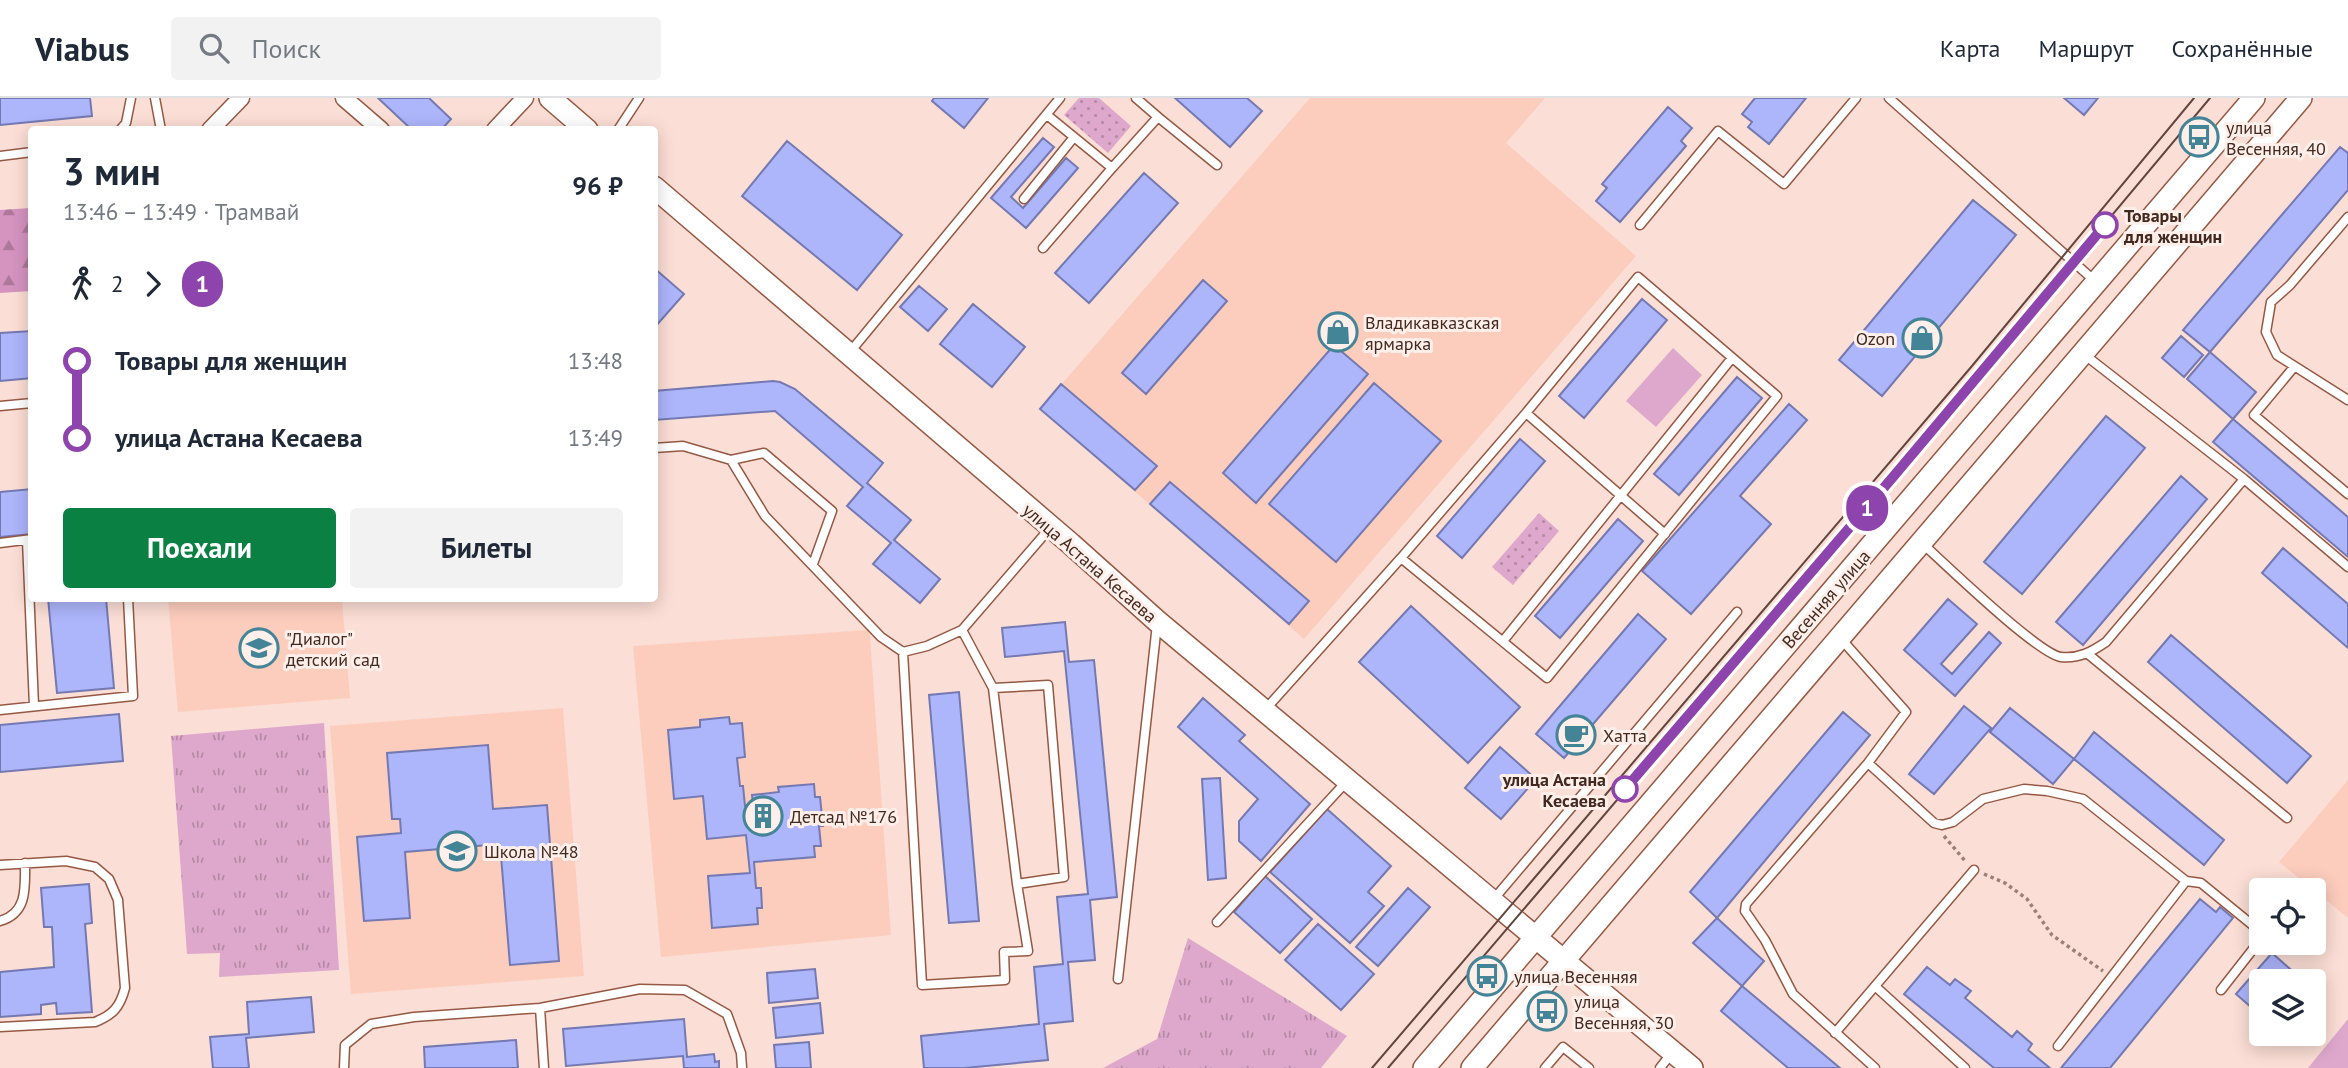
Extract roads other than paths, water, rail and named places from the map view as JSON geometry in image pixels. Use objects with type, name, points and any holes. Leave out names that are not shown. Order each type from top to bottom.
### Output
[{"type":"street","points":[[214,126],[241,98]]},
{"type":"street","points":[[344,98],[376,126]]},
{"type":"street","points":[[499,126],[524,98]]},
{"type":"street","points":[[550,98],[582,126]]},
{"type":"street","name":"Весенняя улица","points":[[1424,1068],[2253,98]]},
{"type":"street","name":"Весенняя улица","points":[[1472,1068],[2301,98]]},
{"type":"street","name":"улица Астана Кесаева","points":[[658,190],[1157,621],[1564,960],[1667,1060],[1692,1068]]},
{"type":"lane","points":[[123,126],[131,98]]},
{"type":"lane","points":[[155,98],[160,126]]},
{"type":"lane","points":[[621,126],[639,98]]},
{"type":"lane","points":[[848,354],[1060,98]]},
{"type":"lane","points":[[1136,98],[1217,165]]},
{"type":"lane","points":[[1640,225],[1718,131],[1784,184],[1856,98]]},
{"type":"lane","points":[[1889,98],[2096,282]]},
{"type":"lane","points":[[1047,115],[1112,168]]},
{"type":"lane","points":[[1043,248],[1158,117]]},
{"type":"lane","points":[[1024,199],[1074,137]]},
{"type":"lane","points":[[0,156],[28,152]]},
{"type":"lane","points":[[2348,217],[2290,285],[2271,302],[2266,332],[2277,355],[2348,400]]},
{"type":"lane","points":[[1264,710],[1401,558],[1638,277],[1777,396],[1548,678],[1401,558]]},
{"type":"lane","points":[[2083,353],[2244,479],[2348,567]]},
{"type":"lane","points":[[1503,641],[1732,358]]},
{"type":"lane","points":[[2294,367],[2254,415],[2348,494]]},
{"type":"lane","points":[[0,406],[28,403]]},
{"type":"lane","points":[[1526,413],[1665,534]]},
{"type":"lane","points":[[658,448],[683,446],[731,460],[764,453],[832,511],[813,564]]},
{"type":"lane","points":[[731,460],[765,516],[881,636],[903,652]]},
{"type":"lane","points":[[1921,543],[2034,642],[2060,657],[2088,654],[2106,642],[2244,479]]},
{"type":"lane","points":[[903,652],[927,646],[962,630],[1050,528]]},
{"type":"lane","points":[[0,543],[28,539]]},
{"type":"lane","points":[[31,602],[34,706]]},
{"type":"lane","points":[[0,710],[133,696],[128,602]]},
{"type":"lane","points":[[1493,900],[1737,612]]},
{"type":"lane","points":[[1118,979],[1157,621]]},
{"type":"lane","points":[[903,652],[922,985],[1005,980],[1004,952],[1028,951],[993,688],[962,630]]},
{"type":"lane","points":[[1839,638],[1906,712],[1868,763],[1746,904],[1745,911],[1765,940],[1793,994],[1875,1068]]},
{"type":"lane","points":[[2088,654],[2287,818]]},
{"type":"lane","points":[[993,688],[1048,685],[1065,877],[1017,884]]},
{"type":"lane","points":[[1868,763],[1934,823],[1942,825],[1953,822],[1983,799],[2024,789],[2083,799],[2186,881],[2200,883],[2249,922]]},
{"type":"lane","points":[[1217,922],[1347,781]]},
{"type":"lane","points":[[0,865],[66,861],[95,867],[109,879],[118,900],[125,988],[116,1011],[95,1022],[0,1027]]},
{"type":"lane","points":[[0,921],[14,915],[20,908],[25,893],[25,863]]},
{"type":"lane","points":[[1835,1033],[1975,870]]},
{"type":"lane","points":[[2058,1046],[2186,881]]},
{"type":"lane","points":[[2221,990],[2249,954]]},
{"type":"lane","points":[[1876,987],[1965,1068]]},
{"type":"lane","points":[[344,1068],[345,1045],[371,1024],[414,1017],[540,1008],[640,989],[685,990],[727,1014],[741,1053],[743,1068]]},
{"type":"lane","points":[[540,1008],[544,1068]]},
{"type":"lane","points":[[1545,1068],[1563,1047],[1589,1068]]},
{"type":"tram line","points":[[1372,1068],[1972,366],[2194,98]]},
{"type":"tram line","points":[[1388,1068],[1893,477],[2210,98]]},
{"type":"tram line","name":"1","points":[[1625,789],[2105,225]]},
{"type":"place","name":"улица Весенняя, 40","points":[[2199,137]]},
{"type":"place","name":"Товары для женщин","points":[[2105,225]]},
{"type":"place","name":"Владикавказская ярмарка","points":[[1338,332]]},
{"type":"place","name":"Ozon","points":[[1922,338]]},
{"type":"place","name":"\"Диалог\" детский сад","points":[[259,648]]},
{"type":"place","name":"Хатта","points":[[1576,735]]},
{"type":"place","name":"улица Астана Кесаева","points":[[1625,789]]},
{"type":"place","name":"Детсад №176","points":[[763,816]]},
{"type":"place","name":"Школа №48","points":[[457,851]]},
{"type":"place","name":"улица Весенняя","points":[[1487,976]]},
{"type":"place","name":"улица Весенняя, 30","points":[[1547,1011]]}]
